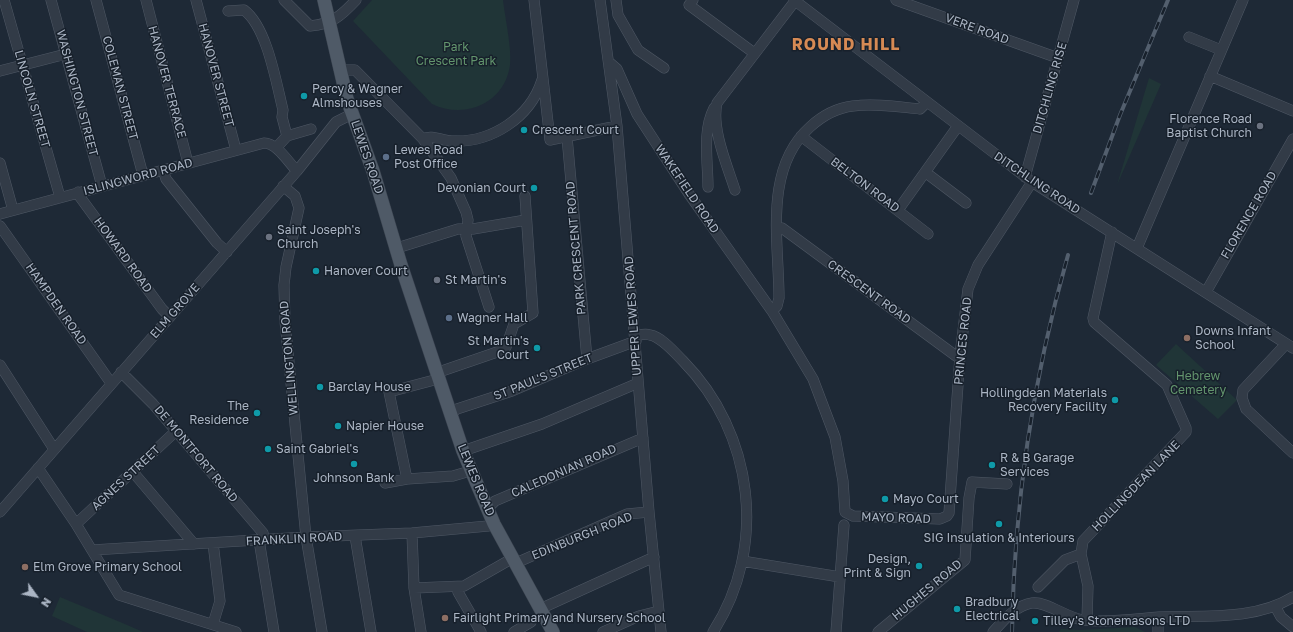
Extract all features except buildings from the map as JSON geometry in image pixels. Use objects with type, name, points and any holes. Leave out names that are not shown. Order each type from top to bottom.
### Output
[{"type":"main road","name":"LEWES ROAD","points":[[324,0],[352,114],[382,201],[419,319],[440,375],[450,414],[470,471],[494,524],[553,632]]},
{"type":"street","name":"LINCOLN STREET","points":[[4,0],[4,18],[22,65],[60,197]]},
{"type":"street","name":"WASHINGTON STREET","points":[[51,0],[102,186]]},
{"type":"street","name":"COLEMAN STREET","points":[[96,0],[143,175]]},
{"type":"street","name":"HANOVER TERRACE","points":[[146,0],[188,163]]},
{"type":"street","name":"HANOVER STREET","points":[[196,0],[236,150]]},
{"type":"street","points":[[284,0],[310,26],[330,23],[346,11],[356,0]]},
{"type":"street","points":[[534,0],[550,140],[618,126]]},
{"type":"street","name":"UPPER LEWES ROAD","points":[[600,0],[618,126],[638,383],[661,632]]},
{"type":"street","points":[[616,0],[618,16],[638,50],[664,68]]},
{"type":"street","points":[[693,0],[689,5],[754,52]]},
{"type":"street","points":[[708,187],[708,128],[711,113],[754,52],[795,0]]},
{"type":"street","name":"DITCHLING ROAD","points":[[795,0],[1029,180],[1291,345]]},
{"type":"street","name":"VERE ROAD","points":[[896,0],[920,4],[1058,58]]},
{"type":"street","name":"DITCHLING RISE","points":[[1029,180],[1058,58],[1074,0]]},
{"type":"street","points":[[1137,248],[1243,0]]},
{"type":"street","points":[[228,11],[244,10],[260,30],[270,56],[283,110],[282,117],[287,136]]},
{"type":"street","points":[[1189,37],[1222,50]]},
{"type":"street","points":[[0,70],[66,54]]},
{"type":"street","name":"WAKEFIELD ROAD","points":[[610,63],[617,69],[637,114],[664,157],[772,311],[813,379],[828,415],[839,454],[845,512]]},
{"type":"street","points":[[341,70],[355,70],[422,139],[446,169],[457,188],[468,220],[466,236],[489,307]]},
{"type":"street","points":[[1210,76],[1293,111]]},
{"type":"street","points":[[422,139],[428,136],[448,141],[466,142],[491,135],[508,126],[522,111],[537,93],[542,78]]},
{"type":"street","points":[[772,311],[777,306],[779,298],[777,201],[788,156],[801,136],[821,118],[836,110],[863,105],[920,108],[927,102]]},
{"type":"street","points":[[717,103],[716,114],[720,138],[735,190]]},
{"type":"street","name":"ELM GROVE","points":[[0,512],[297,171],[336,122],[352,114]]},
{"type":"street","points":[[898,210],[958,126]]},
{"type":"street","points":[[297,171],[276,148],[287,136],[311,129]]},
{"type":"street","name":"BELTON ROAD","points":[[801,136],[928,234]]},
{"type":"street","name":"PARK CRESCENT ROAD","points":[[567,137],[587,359]]},
{"type":"street","name":"FLORENCE ROAD","points":[[1206,292],[1293,139]]},
{"type":"street","name":"ISLINGWORD ROAD","points":[[0,214],[236,150],[266,143],[276,148]]},
{"type":"street","points":[[0,163],[13,210]]},
{"type":"street","points":[[163,170],[166,179],[217,243],[227,252]]},
{"type":"street","points":[[925,172],[966,203]]},
{"type":"street","name":"PRINCES ROAD","points":[[947,516],[951,504],[952,449],[966,301],[972,278],[1029,180]]},
{"type":"street","name":"WELLINGTON ROAD","points":[[283,186],[295,196],[299,208],[286,267],[284,308],[306,537],[322,632]]},
{"type":"street","name":"HOWARD ROAD","points":[[78,192],[80,197],[162,309],[170,316]]},
{"type":"street","points":[[406,480],[389,395],[391,390],[440,375],[504,350],[514,324],[533,313],[525,196]]},
{"type":"street","points":[[397,248],[458,229],[472,229],[526,220]]},
{"type":"street","name":"HAMPDEN ROAD","points":[[0,226],[111,383]]},
{"type":"street","name":"CRESCENT ROAD","points":[[777,228],[782,228],[956,356],[960,356]]},
{"type":"street","name":"HOLLINGDEAN LANE","points":[[1081,554],[1083,541],[1186,432],[1186,428],[1167,385],[1094,322],[1093,318],[1112,232]]},
{"type":"street","points":[[635,338],[652,335],[679,358],[708,392],[728,427],[739,459],[746,494],[747,530],[742,561],[732,594],[716,631]]},
{"type":"street","name":"ST PAUL'S STREET","points":[[450,414],[458,409],[512,391],[635,338]]},
{"type":"street","points":[[1291,345],[1242,390],[1242,395],[1246,409],[1293,453]]},
{"type":"street","points":[[0,365],[54,449]]},
{"type":"street","name":"DE MONTFORT ROAD","points":[[121,372],[146,396],[261,531],[261,540]]},
{"type":"street","points":[[463,451],[542,424],[638,383]]},
{"type":"street","name":"AGNES STREET","points":[[76,524],[176,431]]},
{"type":"street","name":"CALEDONIAN ROAD","points":[[487,509],[495,501],[643,438]]},
{"type":"street","points":[[38,468],[76,524],[118,595],[236,632]]},
{"type":"street","points":[[385,483],[453,476],[470,471]]},
{"type":"street","points":[[132,472],[194,544]]},
{"type":"street","name":"HUGHES ROAD","points":[[878,632],[965,560],[969,498],[972,482],[1007,484]]},
{"type":"street","name":"EDINBURGH ROAD","points":[[457,588],[514,561],[627,514],[649,512]]},
{"type":"street","name":"MAYO ROAD","points":[[845,512],[861,518],[936,519],[947,516]]},
{"type":"street","name":"FRANKLIN ROAD","points":[[92,550],[306,537],[412,533],[485,527],[494,524]]},
{"type":"street","points":[[836,632],[844,525]]},
{"type":"street","points":[[412,533],[414,588],[421,632]]},
{"type":"street","points":[[355,536],[371,632]]},
{"type":"street","points":[[261,540],[274,632]]},
{"type":"street","points":[[213,543],[220,601],[213,624]]},
{"type":"street","points":[[1038,587],[1065,560],[1081,554],[1088,586],[1087,620]]},
{"type":"street","points":[[540,609],[654,557]]},
{"type":"street","points":[[742,561],[840,577]]},
{"type":"street","points":[[414,588],[457,588],[481,632]]},
{"type":"street","points":[[993,632],[1018,609],[1027,604],[1035,603],[1073,618],[1087,620],[1230,615],[1275,606],[1293,597]]},
{"type":"street","points":[[1275,606],[1280,617],[1293,627]]},
{"type":"street","points":[[603,632],[639,616],[659,611]]},
{"type":"street","points":[[1158,618],[1158,632]]},
{"type":"street","points":[[514,632],[531,622]]},
{"type":"green space","name":"Park Crescent Park","points":[[372,0],[503,0],[510,58],[507,78],[492,98],[482,105],[470,109],[457,110],[432,104],[353,21]]},
{"type":"green space","points":[[1149,78],[1161,84],[1117,185]]},
{"type":"green space","name":"Hebrew Cemetery","points":[[1176,344],[1237,400],[1218,419],[1156,365]]},
{"type":"green space","points":[[60,597],[143,632],[87,632],[52,616]]},
{"type":"green space","points":[[1135,627],[1145,632],[1059,632],[1061,629],[1080,630]]},
{"type":"railway","points":[[1091,193],[1120,115],[1168,0]]},
{"type":"railway","points":[[1012,632],[1021,489],[1035,395],[1068,255]]},
{"type":"place","name":"Percy & Wagner Almshouses","points":[[304,96]]},
{"type":"place","name":"Florence Road Baptist Church","points":[[1260,126]]},
{"type":"place","name":"Crescent Court","points":[[524,130]]},
{"type":"place","name":"Lewes Road Post Office","points":[[386,157]]},
{"type":"place","name":"Devonian Court","points":[[534,188]]},
{"type":"place","name":"Saint Joseph's Church","points":[[269,237]]},
{"type":"place","name":"Hanover Court","points":[[316,271]]},
{"type":"place","name":"St Martin's","points":[[437,280]]},
{"type":"place","name":"Wagner Hall","points":[[449,318]]},
{"type":"place","name":"Downs Infant School","points":[[1187,338]]},
{"type":"place","name":"St Martin's Court","points":[[537,348]]},
{"type":"place","name":"Barclay House","points":[[320,387]]},
{"type":"place","name":"Hollingdean Materials Recovery Facility","points":[[1115,400]]},
{"type":"place","name":"The Residence","points":[[257,413]]},
{"type":"place","name":"Napier House","points":[[338,426]]},
{"type":"place","name":"Saint Gabriel's","points":[[268,449]]},
{"type":"place","name":"Johnson Bank","points":[[354,464]]},
{"type":"place","name":"R & B Garage Services","points":[[992,465]]},
{"type":"place","name":"Mayo Court","points":[[885,499]]},
{"type":"place","name":"SIG Insulation & Interiours","points":[[999,524]]},
{"type":"place","name":"Design, Print & Sign","points":[[919,566]]},
{"type":"place","name":"Elm Grove Primary School","points":[[25,567]]},
{"type":"place","name":"Bradbury Electrical","points":[[957,609]]},
{"type":"place","name":"Fairlight Primary and Nursery School","points":[[445,618]]},
{"type":"place","name":"Tilley's Stonemasons LTD","points":[[1035,621]]},
{"type":"district","name":"ROUND HILL","points":[[846,45]]}]
